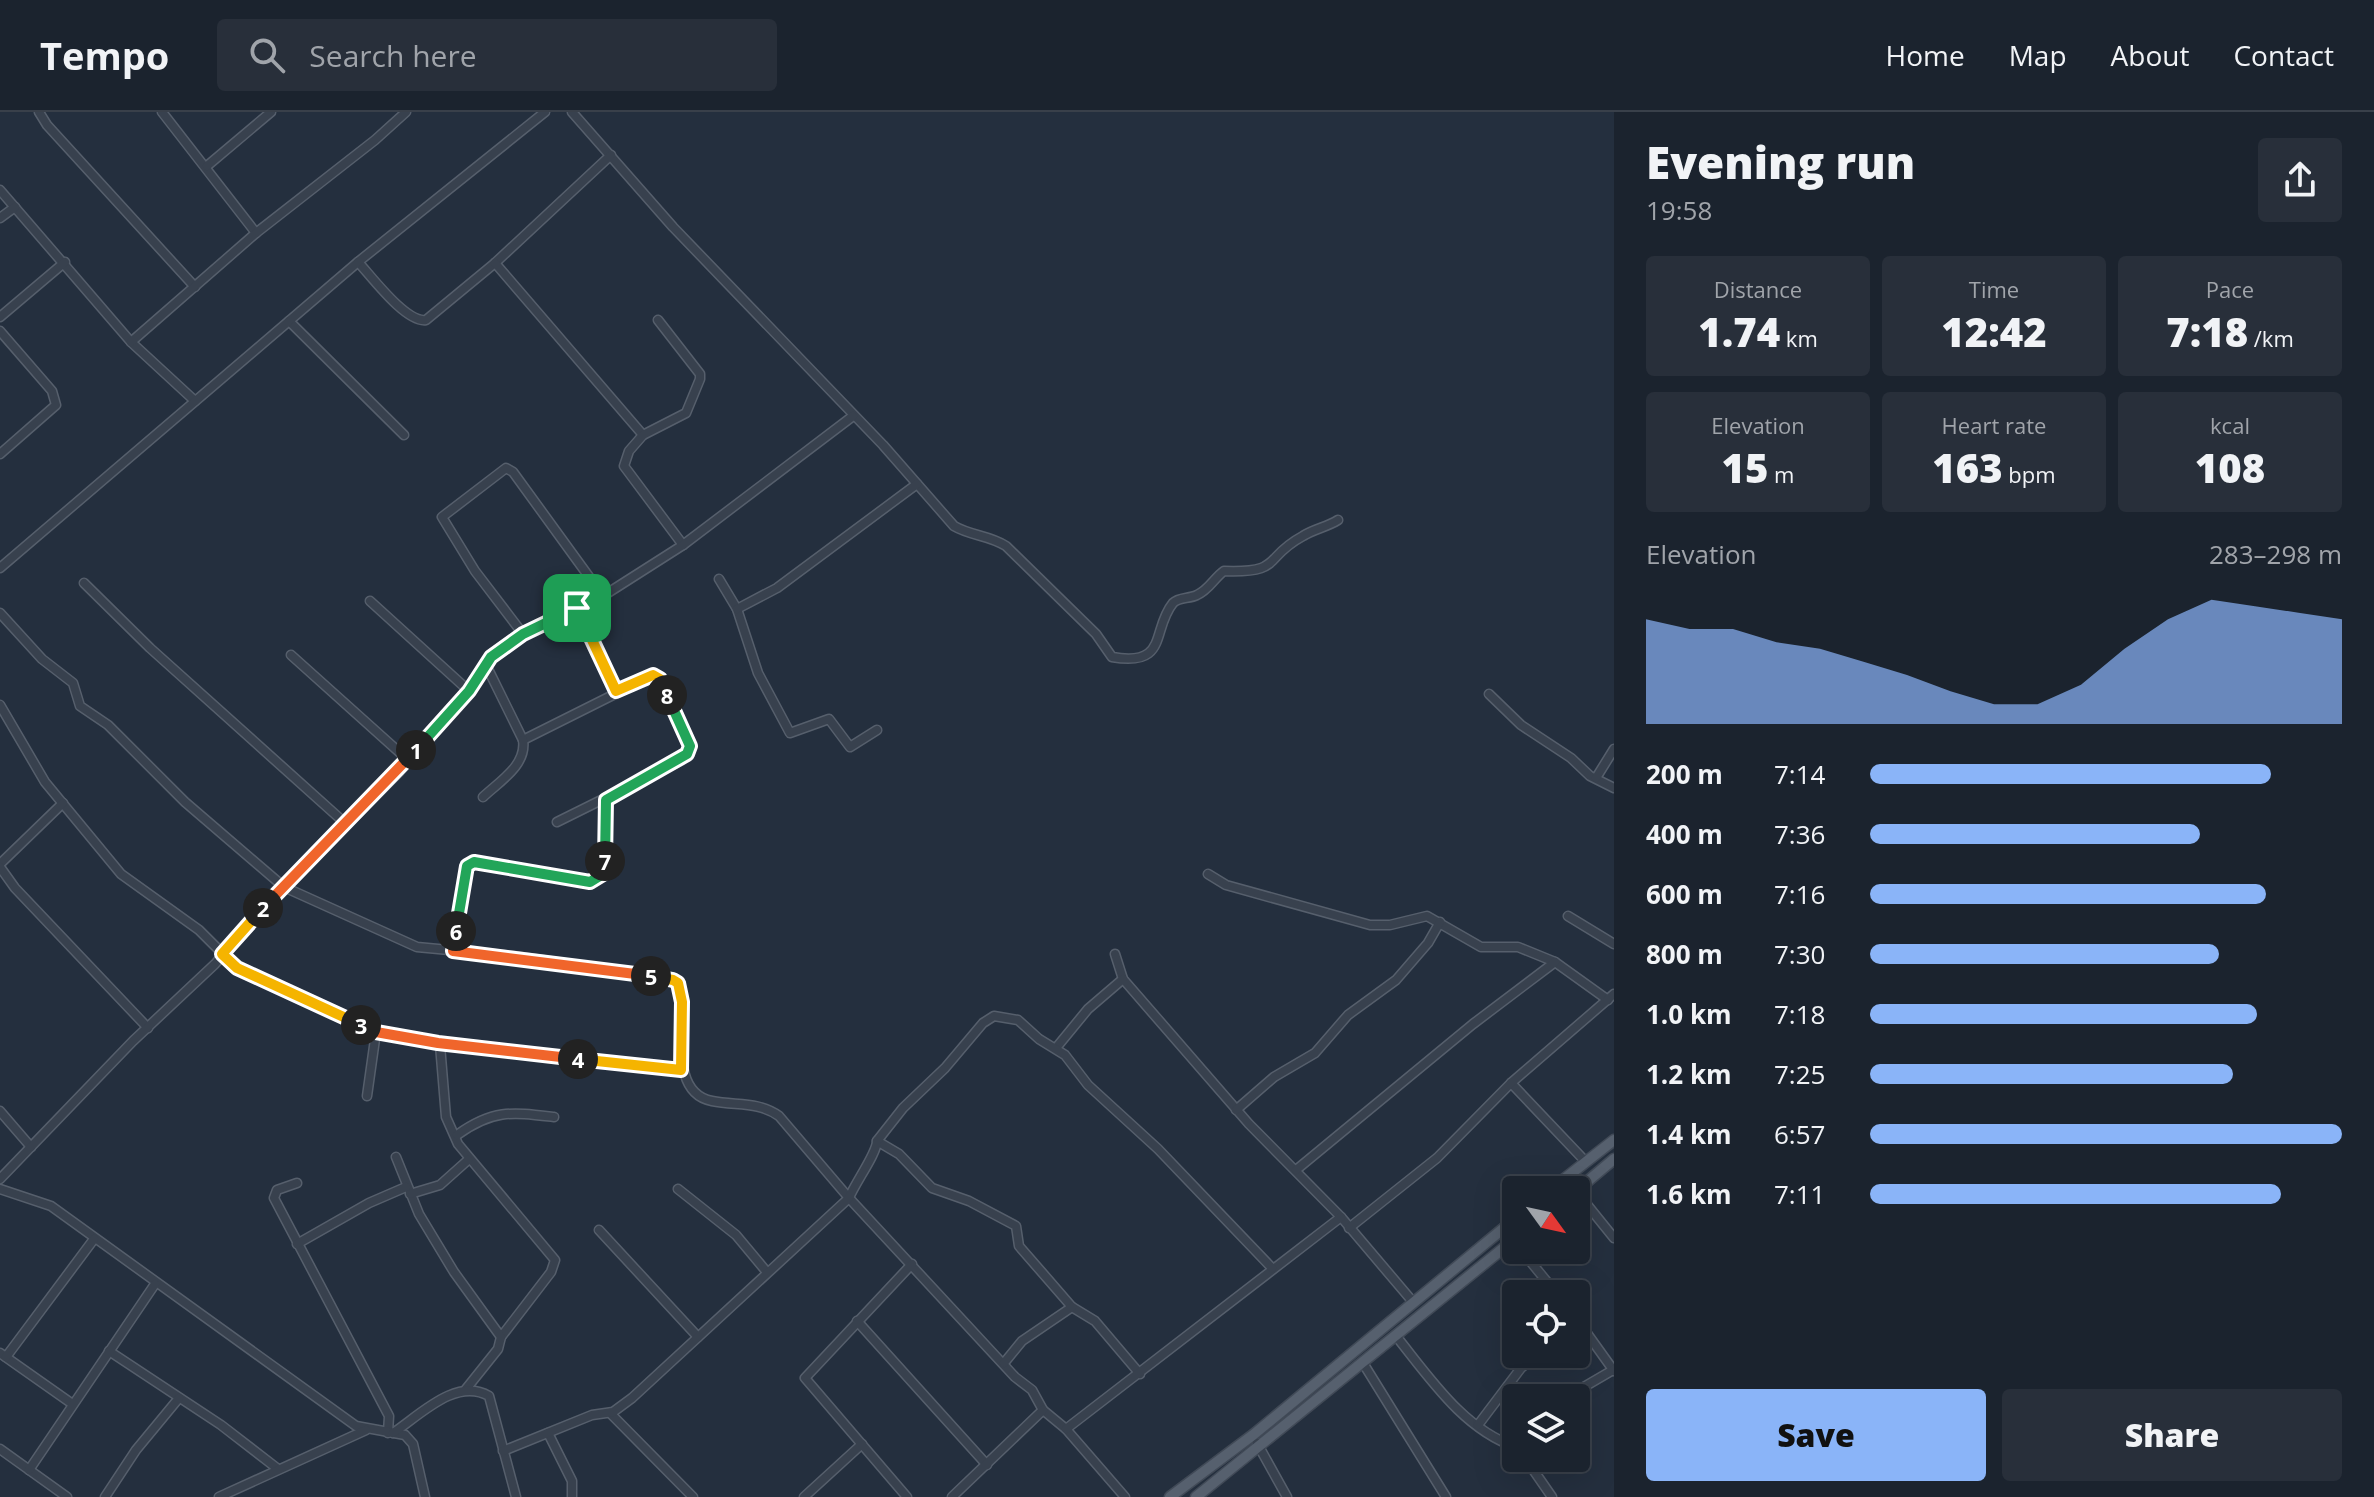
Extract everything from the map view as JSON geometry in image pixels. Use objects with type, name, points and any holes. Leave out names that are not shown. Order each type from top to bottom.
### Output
[{"type":"main road","points":[[1568,1176],[1614,1140]]},
{"type":"main road","points":[[1590,1179],[1614,1159]]},
{"type":"main road","points":[[1170,1497],[1253,1435],[1502,1229]]},
{"type":"main road","points":[[1196,1497],[1502,1254]]},
{"type":"street","points":[[39,112],[47,125],[195,287]]},
{"type":"street","points":[[162,112],[207,166],[256,233]]},
{"type":"street","points":[[207,166],[271,112]]},
{"type":"street","points":[[131,342],[256,233],[406,112]]},
{"type":"street","points":[[0,568],[358,262],[545,112]]},
{"type":"street","points":[[572,112],[673,227],[954,526],[964,532],[989,535],[1006,546],[1096,634],[1112,657],[1125,659],[1146,655],[1172,604],[1199,594],[1224,571],[1248,573],[1264,569],[1305,534],[1338,520]]},
{"type":"street","points":[[358,262],[406,314],[421,322],[495,263],[611,155]]},
{"type":"street","points":[[0,190],[131,342],[195,401]]},
{"type":"street","points":[[0,218],[15,207]]},
{"type":"street","points":[[0,317],[65,262]]},
{"type":"street","points":[[495,263],[643,435]]},
{"type":"street","points":[[658,320],[700,374],[700,379],[686,413],[643,435],[629,451],[624,466],[633,483],[683,545]]},
{"type":"street","points":[[289,321],[404,435]]},
{"type":"street","points":[[0,331],[52,391],[56,405],[0,454]]},
{"type":"street","points":[[0,1179],[408,760],[469,691],[486,665],[523,634],[603,596],[683,545],[853,416]]},
{"type":"street","points":[[523,634],[475,571],[442,517],[506,468],[517,477],[603,596]]},
{"type":"street","points":[[737,609],[777,588],[917,484]]},
{"type":"street","points":[[719,579],[737,609],[758,673],[790,733],[829,719],[850,747],[877,730]]},
{"type":"street","points":[[84,583],[150,648],[346,824]]},
{"type":"street","points":[[370,601],[469,691]]},
{"type":"street","points":[[577,608],[616,691]]},
{"type":"street","points":[[0,613],[42,659],[73,683],[80,706],[108,725],[185,802],[284,887],[400,941],[678,983],[682,1002],[681,1070],[690,1085],[710,1101],[767,1107],[779,1116],[849,1198],[1032,1390],[1043,1410],[1066,1429],[1125,1497]]},
{"type":"street","points":[[291,655],[408,760]]},
{"type":"street","points":[[483,797],[523,756],[523,740],[486,665]]},
{"type":"street","points":[[523,740],[645,678],[660,679],[690,746],[682,760],[557,822]]},
{"type":"street","points":[[1489,694],[1521,725],[1614,788]]},
{"type":"street","points":[[0,705],[35,766],[121,874],[199,930],[237,968],[376,1032],[438,1043],[681,1070]]},
{"type":"street","points":[[1596,778],[1614,749]]},
{"type":"street","points":[[453,951],[467,866],[489,863],[590,882],[597,880],[603,874],[606,860],[606,800]]},
{"type":"street","points":[[63,803],[0,866],[15,888],[148,1028]]},
{"type":"street","points":[[1208,874],[1226,885],[1370,925],[1390,925],[1419,916],[1440,922],[1481,947],[1518,947],[1555,962],[1611,997],[1511,1083],[1437,1158],[1349,1228]]},
{"type":"street","points":[[1568,916],[1614,944]]},
{"type":"street","points":[[1236,1110],[1274,1077],[1315,1053],[1352,1011],[1396,980],[1428,943],[1440,922]]},
{"type":"street","points":[[1115,954],[1123,979],[1236,1110],[1341,1217],[1413,1302]]},
{"type":"street","points":[[1296,1170],[1461,1034],[1555,962]]},
{"type":"street","points":[[1056,1048],[1088,1009],[1123,979]]},
{"type":"street","points":[[503,1451],[592,1415],[610,1413],[698,1337],[766,1271],[849,1198],[859,1173],[877,1147],[877,1141],[988,1018],[1000,1015],[1018,1020],[1039,1039],[1056,1048],[1088,1085],[1158,1149],[1272,1268]]},
{"type":"street","points":[[367,1096],[376,1032]]},
{"type":"street","points":[[390,1434],[466,1389],[498,1349],[501,1337],[551,1272],[555,1260],[468,1160],[446,1117],[438,1043]]},
{"type":"street","points":[[1511,1083],[1586,1162]]},
{"type":"street","points":[[0,1111],[31,1147]]},
{"type":"street","points":[[457,1135],[476,1120],[501,1113],[554,1117]]},
{"type":"street","points":[[877,1141],[899,1154],[932,1188],[969,1201],[1016,1226],[1019,1246],[1072,1307],[1095,1321],[1140,1374]]},
{"type":"street","points":[[396,1157],[408,1190],[454,1272],[501,1337]]},
{"type":"street","points":[[297,1244],[355,1210],[408,1190],[440,1185],[468,1160]]},
{"type":"street","points":[[297,1183],[277,1190],[274,1198],[389,1416],[390,1434]]},
{"type":"street","points":[[0,1189],[43,1202],[155,1284],[366,1430],[405,1435],[413,1444],[425,1497]]},
{"type":"street","points":[[678,1189],[736,1235],[766,1271]]},
{"type":"street","points":[[1590,1208],[1614,1238]]},
{"type":"street","points":[[1066,1429],[1341,1217]]},
{"type":"street","points":[[599,1230],[698,1337]]},
{"type":"street","points":[[71,1403],[3,1355],[94,1239]]},
{"type":"street","points":[[907,1497],[805,1383],[805,1378],[912,1264]]},
{"type":"street","points":[[1533,1264],[1546,1280]]},
{"type":"street","points":[[29,1470],[71,1403],[155,1284]]},
{"type":"street","points":[[1004,1363],[1022,1341],[1072,1307]]},
{"type":"street","points":[[857,1321],[987,1465]]},
{"type":"street","points":[[1396,1336],[1439,1389],[1502,1442]]},
{"type":"street","points":[[1590,1338],[1614,1370],[1590,1384]]},
{"type":"street","points":[[109,1351],[278,1469]]},
{"type":"street","points":[[1363,1363],[1446,1497]]},
{"type":"street","points":[[1478,1425],[1521,1368]]},
{"type":"street","points":[[466,1389],[489,1396],[516,1497]]},
{"type":"street","points":[[105,1497],[136,1450],[179,1398]]},
{"type":"street","points":[[952,1497],[1043,1410]]},
{"type":"street","points":[[610,1413],[693,1497]]},
{"type":"street","points":[[219,1497],[366,1430]]},
{"type":"street","points":[[548,1433],[572,1481],[572,1497]]},
{"type":"street","points":[[1253,1435],[1287,1497]]},
{"type":"street","points":[[804,1497],[862,1444]]},
{"type":"street","points":[[0,1449],[67,1497]]},
{"type":"street","points":[[1535,1472],[1552,1497]]},
{"type":"route","points":[[577,608],[616,691],[653,675],[660,679],[690,746],[682,760],[606,800],[606,860],[603,874],[597,880],[590,882],[489,863],[474,862],[467,866],[453,951],[513,956],[673,980],[678,983],[681,992],[684,1023],[681,1070],[438,1043],[376,1032],[237,968],[222,954],[263,908],[400,771],[469,691],[491,657],[523,634],[577,608]]}]
